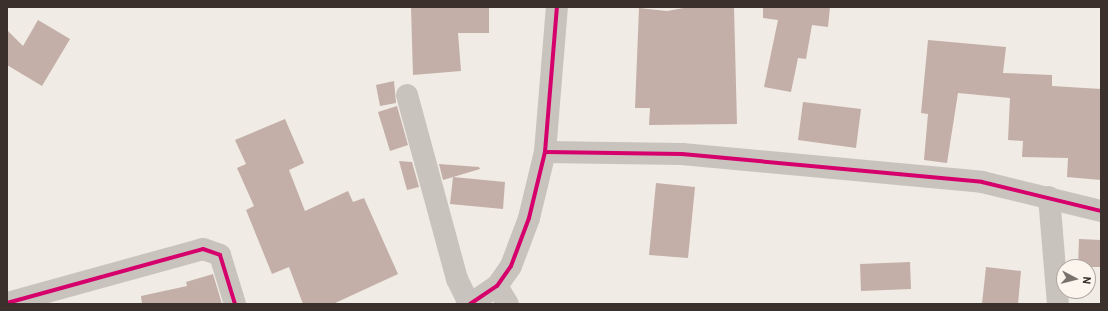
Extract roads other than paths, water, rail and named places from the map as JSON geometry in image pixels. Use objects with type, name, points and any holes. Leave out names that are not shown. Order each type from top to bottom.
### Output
[{"type":"street","points":[[407,94],[457,279],[470,304],[496,286],[511,266],[530,218],[545,152],[557,7]]},
{"type":"street","points":[[545,152],[682,154],[982,182],[1101,211]]},
{"type":"street","points":[[1049,198],[1058,304]]},
{"type":"street","points":[[7,302],[203,249],[220,255],[236,304]]},
{"type":"street","points":[[496,286],[508,304]]}]
